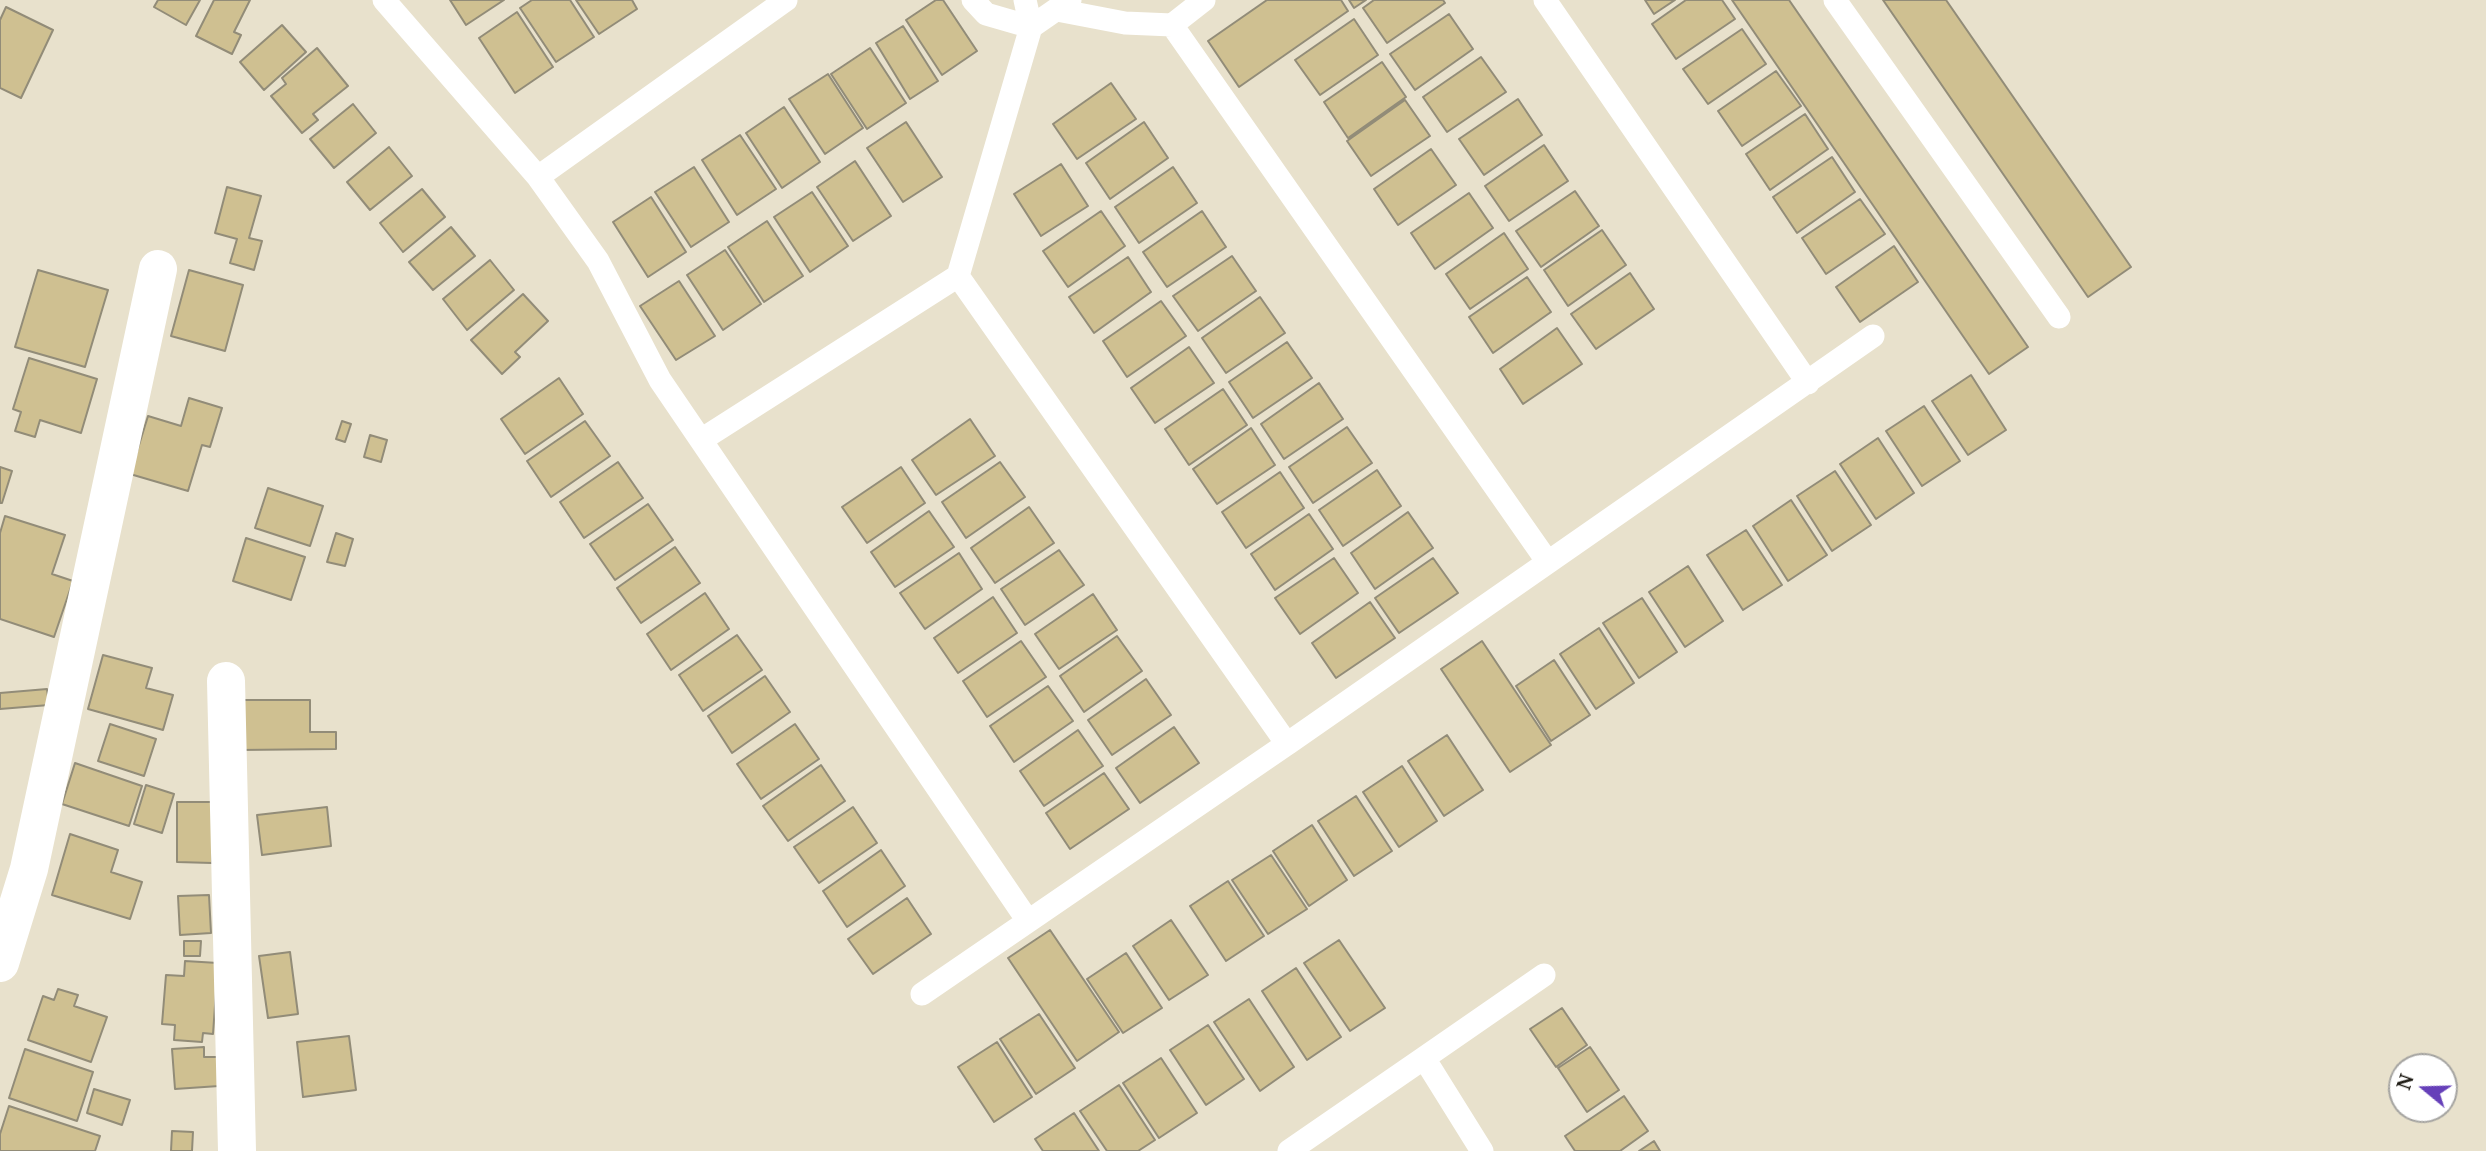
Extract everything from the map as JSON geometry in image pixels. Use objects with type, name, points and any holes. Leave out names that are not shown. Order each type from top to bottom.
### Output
[{"type":"street","points":[[0,963],[29,869],[158,269]]},
{"type":"street","points":[[226,681],[237,1151]]},
{"type":"lane","points":[[384,0],[538,177],[598,261],[660,380],[1028,921]]},
{"type":"lane","points":[[538,177],[786,0]]},
{"type":"lane","points":[[973,0],[986,14],[1031,27],[1064,5],[1125,23],[1172,25],[1204,0]]},
{"type":"lane","points":[[701,440],[958,276],[1031,27],[1025,0]]},
{"type":"lane","points":[[1545,0],[1808,383]]},
{"type":"lane","points":[[1835,0],[2059,317]]},
{"type":"lane","points":[[1172,25],[1547,561]]},
{"type":"lane","points":[[958,276],[1287,744]]},
{"type":"lane","points":[[922,994],[1873,336]]},
{"type":"lane","points":[[1289,1151],[1544,975]]},
{"type":"lane","points":[[1424,1058],[1482,1151]]},
{"type":"building","points":[[158,0],[200,0],[186,25],[154,7]]},
{"type":"building","points":[[214,0],[250,0],[234,32],[241,35],[232,54],[196,36]]},
{"type":"building","points":[[450,0],[504,0],[466,25]]},
{"type":"building","points":[[532,0],[570,0],[594,37],[556,62],[520,8]]},
{"type":"building","points":[[576,0],[632,0],[637,9],[599,34]]},
{"type":"building","points":[[936,0],[943,0],[977,51],[942,75],[906,20]]},
{"type":"building","points":[[1267,0],[1341,0],[1348,11],[1239,87],[1208,41]]},
{"type":"building","points":[[1349,0],[1366,0],[1354,8]]},
{"type":"building","points":[[1374,0],[1443,0],[1445,3],[1387,43],[1363,8]]},
{"type":"building","points":[[1645,0],[1675,0],[1654,14]]},
{"type":"building","points":[[1686,0],[1722,0],[1735,19],[1676,59],[1652,24]]},
{"type":"building","points":[[1732,0],[1789,0],[2028,347],[1989,374]]},
{"type":"building","points":[[1883,0],[1946,0],[2131,267],[2088,297]]},
{"type":"building","points":[[6,7],[53,30],[21,98],[0,88],[0,20]]},
{"type":"building","points":[[517,12],[553,67],[515,93],[479,38]]},
{"type":"building","points":[[1449,14],[1473,49],[1415,90],[1390,54]]},
{"type":"building","points":[[1354,19],[1378,55],[1320,95],[1295,60]]},
{"type":"building","points":[[282,25],[306,52],[264,90],[240,62]]},
{"type":"building","points":[[903,26],[938,81],[910,99],[876,43]]},
{"type":"building","points":[[1742,29],[1766,64],[1708,104],[1683,69]]},
{"type":"building","points":[[317,48],[348,86],[313,114],[318,120],[302,133],[271,96],[286,84],[282,78]]},
{"type":"building","points":[[870,48],[906,103],[867,129],[831,74]]},
{"type":"building","points":[[1481,57],[1506,92],[1447,132],[1423,97]]},
{"type":"building","points":[[1382,62],[1406,97],[1348,138],[1324,102]]},
{"type":"building","points":[[1776,71],[1801,106],[1742,146],[1718,111]]},
{"type":"building","points":[[828,74],[863,128],[825,154],[789,99]]},
{"type":"building","points":[[1111,83],[1136,119],[1077,159],[1053,124]]},
{"type":"building","points":[[1518,99],[1542,135],[1484,175],[1459,139]]},
{"type":"building","points":[[1405,100],[1430,136],[1371,176],[1347,141]]},
{"type":"building","points":[[353,104],[376,133],[334,168],[310,139]]},
{"type":"building","points":[[784,107],[820,162],[782,188],[746,133]]},
{"type":"building","points":[[1805,114],[1828,149],[1770,190],[1746,154]]},
{"type":"building","points":[[906,122],[942,177],[903,202],[867,148]]},
{"type":"building","points":[[1144,122],[1168,158],[1110,199],[1086,163]]},
{"type":"building","points":[[740,135],[776,189],[737,215],[702,160]]},
{"type":"building","points":[[1544,145],[1568,181],[1509,221],[1485,186]]},
{"type":"building","points":[[389,147],[412,176],[370,210],[347,182]]},
{"type":"building","points":[[1431,149],[1456,185],[1398,225],[1374,189]]},
{"type":"building","points":[[1832,157],[1855,192],[1797,233],[1773,197]]},
{"type":"building","points":[[855,161],[891,216],[853,241],[817,187]]},
{"type":"building","points":[[1061,164],[1088,206],[1041,236],[1014,194]]},
{"type":"building","points":[[694,167],[729,222],[691,247],[655,192]]},
{"type":"building","points":[[1173,167],[1197,203],[1139,243],[1115,207]]},
{"type":"building","points":[[227,187],[261,196],[249,238],[262,241],[254,270],[230,263],[237,239],[215,233]]},
{"type":"building","points":[[422,189],[445,217],[403,252],[380,223]]},
{"type":"building","points":[[1575,191],[1599,226],[1541,267],[1516,231]]},
{"type":"building","points":[[812,192],[848,246],[810,272],[774,217]]},
{"type":"building","points":[[1469,193],[1493,228],[1435,269],[1411,233]]},
{"type":"building","points":[[651,197],[686,252],[648,277],[613,222]]},
{"type":"building","points":[[1860,199],[1885,234],[1826,274],[1802,238]]},
{"type":"building","points":[[1101,211],[1125,246],[1068,287],[1043,251]]},
{"type":"building","points":[[1202,211],[1226,247],[1167,287],[1143,252]]},
{"type":"building","points":[[767,221],[803,276],[764,302],[728,247]]},
{"type":"building","points":[[451,227],[475,256],[433,290],[409,262]]},
{"type":"building","points":[[1602,230],[1626,265],[1568,306],[1544,270]]},
{"type":"building","points":[[1504,233],[1528,269],[1470,309],[1446,274]]},
{"type":"building","points":[[1894,246],[1918,282],[1860,322],[1836,287]]},
{"type":"building","points":[[725,250],[761,304],[723,330],[687,275]]},
{"type":"building","points":[[1232,256],[1256,291],[1198,331],[1173,296]]},
{"type":"building","points":[[1128,257],[1151,292],[1094,333],[1069,297]]},
{"type":"building","points":[[490,260],[514,290],[467,330],[443,299]]},
{"type":"building","points":[[38,270],[108,290],[85,367],[15,347]]},
{"type":"building","points":[[189,270],[243,285],[225,351],[171,336]]},
{"type":"building","points":[[1630,273],[1654,309],[1596,349],[1571,314]]},
{"type":"building","points":[[1527,277],[1551,312],[1493,353],[1469,317]]},
{"type":"building","points":[[679,281],[715,336],[676,360],[640,306]]},
{"type":"building","points":[[523,294],[548,321],[515,352],[520,357],[502,374],[471,340]]},
{"type":"building","points":[[1260,297],[1285,333],[1226,373],[1202,338]]},
{"type":"building","points":[[1161,301],[1186,336],[1127,377],[1103,341]]},
{"type":"building","points":[[1557,328],[1582,364],[1523,404],[1500,369]]},
{"type":"building","points":[[1287,342],[1312,378],[1253,418],[1229,382]]},
{"type":"building","points":[[1189,347],[1214,383],[1155,423],[1131,388]]},
{"type":"building","points":[[29,358],[97,379],[81,433],[40,420],[35,437],[15,431],[21,412],[13,409]]},
{"type":"building","points":[[1971,375],[2006,430],[1968,455],[1932,401]]},
{"type":"building","points":[[559,378],[583,414],[525,454],[501,419]]},
{"type":"building","points":[[1319,383],[1343,419],[1284,459],[1261,424]]},
{"type":"building","points":[[1223,389],[1247,425],[1189,465],[1165,429]]},
{"type":"building","points":[[189,398],[222,408],[210,447],[202,445],[188,491],[130,474],[148,416],[181,426]]},
{"type":"building","points":[[1924,406],[1960,461],[1922,486],[1886,431]]},
{"type":"building","points":[[970,419],[995,456],[936,495],[912,460]]},
{"type":"building","points":[[342,421],[351,424],[345,442],[336,439]]},
{"type":"building","points":[[585,421],[610,456],[551,497],[527,461]]},
{"type":"building","points":[[1347,427],[1372,463],[1313,503],[1289,467]]},
{"type":"building","points":[[1251,428],[1275,465],[1217,504],[1193,469]]},
{"type":"building","points":[[370,435],[387,440],[381,462],[364,457]]},
{"type":"building","points":[[1878,438],[1914,493],[1876,519],[1840,464]]},
{"type":"building","points":[[618,462],[643,498],[584,538],[560,502]]},
{"type":"building","points":[[1000,462],[1025,497],[966,538],[942,502]]},
{"type":"building","points":[[0,467],[12,471],[2,503],[0,503]]},
{"type":"building","points":[[901,467],[925,503],[867,543],[842,507]]},
{"type":"building","points":[[1377,470],[1401,506],[1343,546],[1319,510]]},
{"type":"building","points":[[1835,471],[1871,525],[1832,551],[1797,496]]},
{"type":"building","points":[[1280,472],[1304,508],[1246,548],[1222,512]]},
{"type":"building","points":[[268,488],[323,506],[310,546],[255,528]]},
{"type":"building","points":[[1791,500],[1827,555],[1788,581],[1753,526]]},
{"type":"building","points":[[648,504],[673,540],[615,580],[590,544]]},
{"type":"building","points":[[1029,507],[1054,543],[995,583],[971,548]]},
{"type":"building","points":[[929,511],[954,547],[895,587],[871,552]]},
{"type":"building","points":[[1408,512],[1433,548],[1375,589],[1351,553]]},
{"type":"building","points":[[1309,514],[1333,549],[1275,590],[1251,554]]},
{"type":"building","points":[[5,516],[65,535],[52,574],[73,581],[54,637],[0,619],[0,533]]},
{"type":"building","points":[[1746,530],[1782,585],[1743,610],[1707,555]]},
{"type":"building","points":[[336,533],[353,539],[345,566],[327,562]]},
{"type":"building","points":[[246,538],[305,557],[291,600],[233,581]]},
{"type":"building","points":[[675,547],[700,583],[641,623],[617,588]]},
{"type":"building","points":[[1059,550],[1084,585],[1025,625],[1001,589]]},
{"type":"building","points":[[959,553],[982,589],[925,629],[900,593]]},
{"type":"building","points":[[1334,558],[1358,593],[1300,634],[1275,598]]},
{"type":"building","points":[[1433,558],[1458,593],[1399,633],[1375,598]]},
{"type":"building","points":[[1688,566],[1723,621],[1685,647],[1649,592]]},
{"type":"building","points":[[705,593],[729,629],[671,670],[647,634]]},
{"type":"building","points":[[1093,594],[1117,630],[1059,669],[1035,634]]},
{"type":"building","points":[[993,597],[1017,633],[958,673],[934,638]]},
{"type":"building","points":[[1642,598],[1677,652],[1639,678],[1603,623]]},
{"type":"building","points":[[1370,602],[1395,638],[1336,678],[1312,643]]},
{"type":"building","points":[[1599,628],[1634,683],[1596,709],[1560,654]]},
{"type":"building","points":[[737,635],[762,670],[703,711],[679,675]]},
{"type":"building","points":[[1117,636],[1142,671],[1084,712],[1060,676]]},
{"type":"building","points":[[1021,641],[1046,677],[987,717],[963,681]]},
{"type":"building","points":[[1482,641],[1551,745],[1510,772],[1441,669]]},
{"type":"building","points":[[103,655],[152,668],[146,688],[173,695],[163,730],[88,709]]},
{"type":"building","points":[[1554,660],[1590,715],[1551,741],[1516,686]]},
{"type":"building","points":[[765,676],[790,712],[732,753],[708,716]]},
{"type":"building","points":[[1146,679],[1171,715],[1112,755],[1088,720]]},
{"type":"building","points":[[1048,686],[1073,721],[1014,762],[990,726]]},
{"type":"building","points":[[47,689],[49,705],[0,709],[0,693]]},
{"type":"building","points":[[239,700],[310,700],[310,732],[336,732],[336,749],[239,750]]},
{"type":"building","points":[[110,724],[156,739],[144,776],[98,761]]},
{"type":"building","points":[[795,724],[819,759],[761,799],[737,764]]},
{"type":"building","points":[[1174,727],[1199,763],[1140,803],[1116,768]]},
{"type":"building","points":[[1078,730],[1103,766],[1044,806],[1020,771]]},
{"type":"building","points":[[1447,735],[1483,790],[1444,816],[1408,761]]},
{"type":"building","points":[[75,763],[142,786],[129,826],[62,804]]},
{"type":"building","points":[[821,765],[845,801],[788,841],[763,806]]},
{"type":"building","points":[[1402,766],[1437,821],[1399,847],[1363,792]]},
{"type":"building","points":[[1104,773],[1129,809],[1070,849],[1046,813]]},
{"type":"building","points":[[146,785],[174,794],[162,833],[134,824]]},
{"type":"building","points":[[1356,796],[1392,851],[1354,876],[1318,821]]},
{"type":"building","points":[[177,802],[213,802],[212,863],[177,862]]},
{"type":"building","points":[[327,807],[331,846],[262,855],[257,815]]},
{"type":"building","points":[[853,807],[877,843],[819,883],[794,847]]},
{"type":"building","points":[[1312,825],[1347,880],[1309,906],[1273,851]]},
{"type":"building","points":[[70,834],[118,850],[111,872],[142,882],[130,919],[52,895]]},
{"type":"building","points":[[881,850],[905,886],[847,927],[823,891]]},
{"type":"building","points":[[1271,855],[1307,909],[1268,934],[1232,880]]},
{"type":"building","points":[[1228,881],[1264,936],[1226,961],[1190,906]]},
{"type":"building","points":[[209,895],[211,933],[180,935],[178,896]]},
{"type":"building","points":[[907,898],[931,934],[873,974],[848,939]]},
{"type":"building","points":[[1171,920],[1208,975],[1169,1000],[1133,946]]},
{"type":"building","points":[[1050,930],[1119,1032],[1077,1061],[1008,958]]},
{"type":"building","points":[[1339,940],[1385,1008],[1350,1031],[1304,963]]},
{"type":"building","points":[[184,941],[201,941],[200,956],[184,956]]},
{"type":"building","points":[[290,952],[298,1014],[268,1018],[259,956]]},
{"type":"building","points":[[1126,953],[1162,1008],[1123,1033],[1087,979]]},
{"type":"building","points":[[185,961],[218,963],[213,1034],[203,1033],[202,1042],[174,1040],[175,1025],[162,1024],[166,975],[184,976]]},
{"type":"building","points":[[1296,968],[1341,1037],[1307,1060],[1262,991]]},
{"type":"building","points":[[58,989],[78,995],[74,1006],[107,1017],[91,1062],[28,1040],[43,996],[54,1000]]},
{"type":"building","points":[[1249,999],[1294,1067],[1260,1091],[1214,1022]]},
{"type":"building","points":[[1562,1008],[1587,1045],[1556,1067],[1530,1029]]},
{"type":"building","points":[[1039,1014],[1075,1068],[1036,1094],[1000,1039]]},
{"type":"building","points":[[1208,1025],[1244,1079],[1206,1105],[1170,1050]]},
{"type":"building","points":[[349,1036],[356,1090],[303,1097],[297,1042]]},
{"type":"building","points":[[997,1042],[1032,1097],[994,1122],[958,1067]]},
{"type":"building","points":[[204,1047],[204,1057],[217,1057],[219,1086],[175,1089],[172,1049]]},
{"type":"building","points":[[1590,1047],[1619,1090],[1587,1112],[1558,1068]]},
{"type":"building","points":[[25,1049],[93,1072],[77,1121],[9,1098]]},
{"type":"building","points":[[1161,1058],[1197,1113],[1159,1138],[1123,1083]]},
{"type":"building","points":[[1119,1085],[1155,1140],[1138,1151],[1107,1151],[1080,1111]]},
{"type":"building","points":[[94,1089],[130,1100],[122,1125],[87,1113]]},
{"type":"building","points":[[1624,1096],[1648,1131],[1620,1151],[1575,1151],[1565,1136]]},
{"type":"building","points":[[9,1106],[100,1136],[95,1151],[0,1151],[0,1134]]},
{"type":"building","points":[[1074,1113],[1099,1151],[1043,1151],[1035,1139]]},
{"type":"building","points":[[172,1131],[193,1132],[192,1151],[171,1151]]},
{"type":"building","points":[[1654,1141],[1660,1151],[1639,1151]]}]
